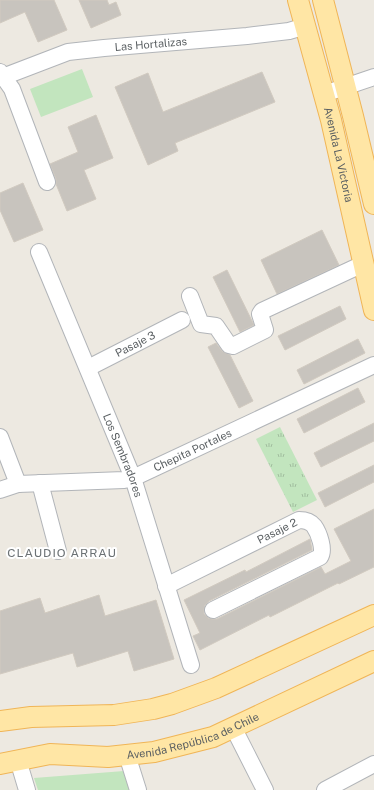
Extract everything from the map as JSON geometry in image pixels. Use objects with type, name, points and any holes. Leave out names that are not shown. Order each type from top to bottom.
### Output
[{"type":"main road","name":"Avenida La Victoria","points":[[298,0],[324,94],[374,310]]},
{"type":"main road","name":"Avenida La Victoria","points":[[323,0],[374,204]]},
{"type":"main road","points":[[0,721],[30,717],[114,715],[172,704],[216,688],[374,615]]},
{"type":"main road","name":"Avenida República de Chile","points":[[9,762],[50,754],[108,757],[154,752],[213,737],[374,661]]},
{"type":"street","name":"Las Hortalizas","points":[[1,76],[68,52],[247,36],[289,31],[306,26]]},
{"type":"street","points":[[1,76],[12,89],[47,182]]},
{"type":"street","points":[[324,94],[374,77]]},
{"type":"street","name":"Los Sembradores","points":[[39,252],[133,478],[191,666]]},
{"type":"street","points":[[190,296],[201,324],[216,326],[229,345],[234,346],[265,330],[260,314],[262,311],[363,264]]},
{"type":"street","name":"Pasaje 3","points":[[88,368],[182,320]]},
{"type":"street","name":"Chepita Portales","points":[[0,490],[18,484],[124,480],[133,478],[374,365]]},
{"type":"street","points":[[0,437],[18,484]]},
{"type":"street","points":[[40,483],[58,551]]},
{"type":"street","name":"Pasaje 2","points":[[166,586],[299,520],[307,520],[314,526],[323,548],[323,553],[320,557],[212,610]]},
{"type":"street","points":[[233,727],[265,790]]},
{"type":"street","points":[[127,755],[138,790]]},
{"type":"street","points":[[9,762],[27,790]]},
{"type":"street","points":[[325,790],[374,764]]},
{"type":"green space","points":[[82,69],[93,97],[41,117],[30,89]]},
{"type":"green space","points":[[280,427],[317,500],[293,512],[256,439]]},
{"type":"green space","points":[[124,771],[129,790],[38,790],[34,778]]},
{"type":"building","points":[[0,0],[54,0],[67,30],[38,42],[25,12],[0,23]]},
{"type":"building","points":[[79,0],[107,0],[109,5],[116,2],[121,15],[91,28]]},
{"type":"building","points":[[262,72],[275,102],[175,143],[178,151],[148,165],[115,87],[148,73],[163,112]]},
{"type":"building","points":[[96,115],[113,158],[84,170],[96,199],[67,211],[50,164],[78,152],[68,127]]},
{"type":"building","points":[[23,183],[43,230],[14,242],[0,210],[0,193]]},
{"type":"building","points":[[322,230],[339,265],[277,294],[261,260]]},
{"type":"building","points":[[227,270],[254,325],[240,332],[213,277]]},
{"type":"building","points":[[340,306],[346,319],[285,350],[278,336]]},
{"type":"building","points":[[358,339],[365,353],[304,384],[297,370]]},
{"type":"building","points":[[216,343],[222,351],[230,355],[253,401],[239,408],[208,347]]},
{"type":"building","points":[[358,388],[365,402],[304,433],[297,419]]},
{"type":"building","points":[[374,423],[374,441],[321,467],[314,453]]},
{"type":"building","points":[[374,465],[374,482],[325,507],[318,493]]},
{"type":"building","points":[[374,509],[374,567],[270,617],[269,615],[200,650],[193,636],[200,633],[184,600],[245,570],[246,572],[310,539],[312,550],[209,601],[205,605],[204,614],[208,618],[217,619],[321,567],[325,574],[351,561],[334,529]]},
{"type":"building","points":[[99,595],[105,616],[156,600],[174,659],[134,671],[128,651],[77,667],[73,653],[0,674],[0,611],[40,598],[45,613]]},
{"type":"district","name":"CLAUDIO ARRAU","points":[[62,553]]}]
